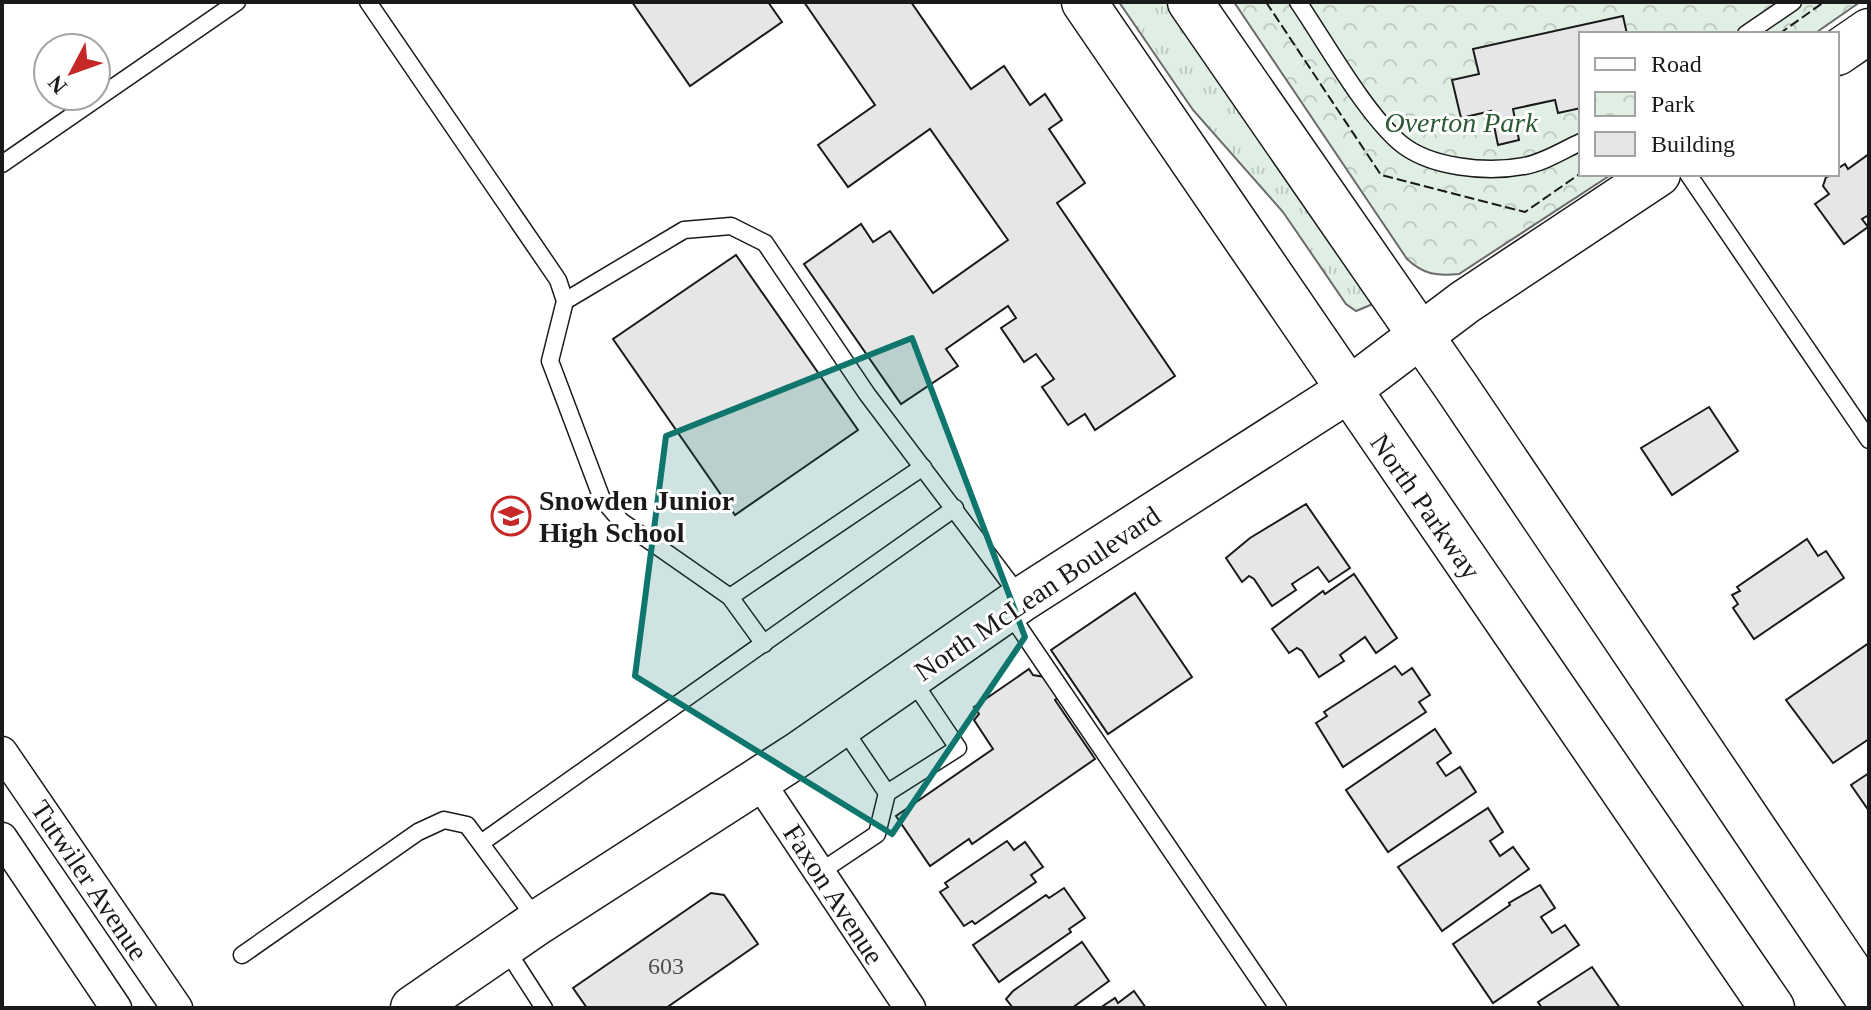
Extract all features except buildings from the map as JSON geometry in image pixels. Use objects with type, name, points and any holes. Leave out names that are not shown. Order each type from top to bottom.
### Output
[{"type":"main road","name":"North Parkway","points":[[1084,2],[1347,391],[1772,1008]]},
{"type":"main road","points":[[1190,2],[1418,336],[1457,388],[1869,1000]]},
{"type":"main road","points":[[1839,52],[1869,31]]},
{"type":"main road","name":"North McLean Boulevard","points":[[413,1008],[521,933],[841,725],[1015,604],[1347,391],[1418,336],[1655,176]]},
{"type":"street","name":"Tutwiler Avenue","points":[[2,752],[177,1008]]},
{"type":"street","name":"Faxon Avenue","points":[[758,780],[910,1008]]},
{"type":"street","name":"Tutwiler Avenue","points":[[2,838],[116,1008]]},
{"type":"lane","points":[[2,164],[237,2]]},
{"type":"lane","points":[[368,2],[558,280],[565,301],[550,361],[602,499],[621,521],[730,597],[764,644]]},
{"type":"lane","points":[[1298,2],[1377,116],[1401,143],[1429,158],[1470,168],[1526,166],[1579,143]]},
{"type":"lane","points":[[1749,32],[1793,2]]},
{"type":"lane","points":[[1689,176],[1869,440]]},
{"type":"lane","points":[[565,301],[684,230],[731,226],[765,243],[867,394],[955,508],[1278,1008]]},
{"type":"lane","points":[[730,597],[923,467]]},
{"type":"lane","points":[[481,843],[955,508]]},
{"type":"lane","points":[[820,872],[877,834],[887,793],[958,748],[910,677]]},
{"type":"lane","points":[[841,725],[887,793]]},
{"type":"lane","points":[[242,955],[418,832],[444,820],[467,825],[481,843],[521,933],[544,1008]]},
{"type":"highlighted area","points":[[912,338],[1025,637],[892,834],[635,676],[666,436]]},
{"type":"green space","points":[[1119,2],[1170,2],[1373,304],[1356,311],[1346,304],[1283,212],[1193,110]]},
{"type":"green space","name":"Overton Park","points":[[1234,2],[1860,2],[1817,32],[1579,32],[1579,176],[1609,176],[1459,274],[1431,273],[1407,259]]},
{"type":"fence","points":[[1266,2],[1381,175],[1525,212],[1579,174]]},
{"type":"fence","points":[[1782,32],[1824,2]]},
{"type":"place","name":"Snowden Junior High School","points":[[511,516]]}]
